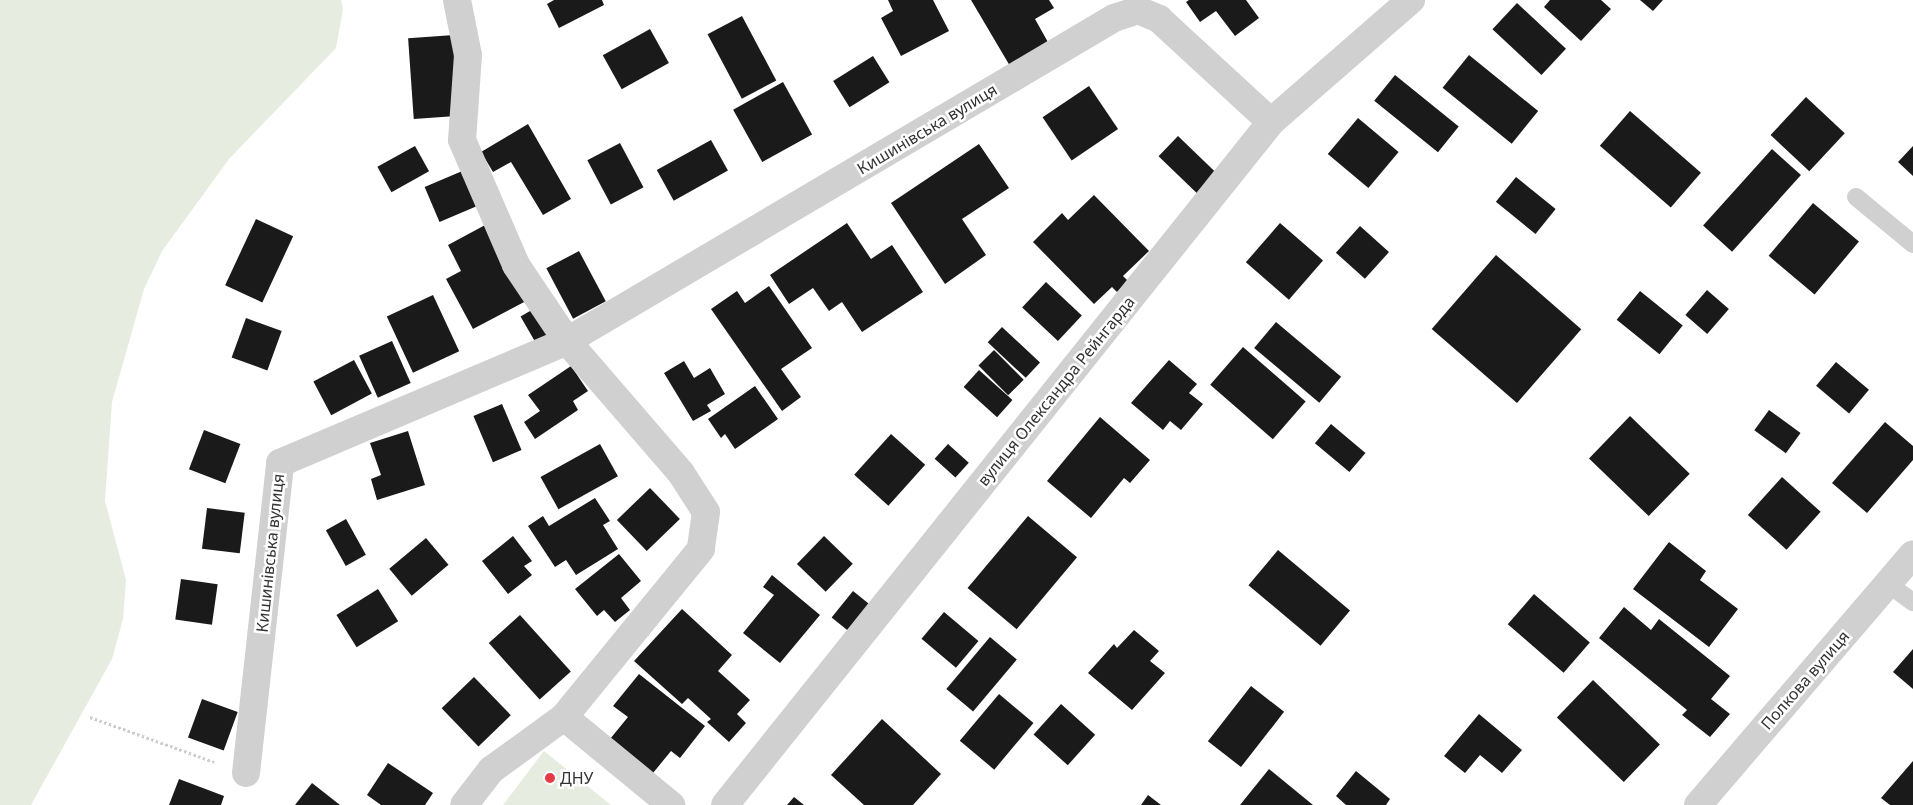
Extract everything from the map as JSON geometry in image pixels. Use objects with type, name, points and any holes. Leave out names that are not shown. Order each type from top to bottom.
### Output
[{"type":"street","points":[[456,0],[468,55],[462,140],[516,265],[567,341],[681,473],[706,512],[701,549],[564,717],[492,770],[464,805]]},
{"type":"street","name":"вулиця Олександра Рейнгарда","points":[[725,805],[1271,122],[1411,0]]},
{"type":"street","name":"Кишинівська вулиця","points":[[246,773],[280,463],[567,341],[1114,18],[1138,10],[1159,20],[1271,122]]},
{"type":"street","name":"Полкова вулиця","points":[[1698,805],[1913,554]]},
{"type":"street","points":[[564,717],[671,805]]},
{"type":"lane","points":[[1856,197],[1913,244]]},
{"type":"lane","points":[[1888,584],[1913,602]]},
{"type":"path","points":[[90,717],[246,773]]},
{"type":"shaded area","points":[[0,0],[341,0],[343,9],[336,48],[229,159],[162,251],[144,289],[112,402],[105,501],[126,580],[123,619],[112,659],[31,805],[0,805]]},
{"type":"shaded area","name":"ДНУ","points":[[544,751],[611,805],[503,805]]},
{"type":"building","points":[[554,0],[602,0],[604,5],[559,28],[547,4]]},
{"type":"building","points":[[888,0],[933,0],[949,31],[901,56],[881,18],[893,11]]},
{"type":"building","points":[[971,0],[1049,0],[1054,8],[1035,19],[1049,44],[1010,66]]},
{"type":"building","points":[[1189,0],[1246,0],[1259,18],[1235,36],[1216,11],[1200,22],[1186,2]]},
{"type":"building","points":[[1550,0],[1601,0],[1611,9],[1581,41],[1544,7]]},
{"type":"building","points":[[1640,0],[1663,0],[1653,11]]},
{"type":"building","points":[[1517,3],[1566,49],[1541,75],[1492,29]]},
{"type":"building","points":[[742,16],[776,80],[742,99],[708,34]]},
{"type":"building","points":[[650,29],[669,63],[622,89],[603,55]]},
{"type":"building","points":[[454,35],[460,116],[414,119],[408,38]]},
{"type":"building","points":[[1469,55],[1538,111],[1512,144],[1443,88]]},
{"type":"building","points":[[873,56],[889,82],[850,107],[833,81]]},
{"type":"building","points":[[1395,75],[1459,127],[1438,152],[1374,101]]},
{"type":"building","points":[[783,82],[812,134],[762,162],[733,110]]},
{"type":"building","points":[[1089,86],[1118,129],[1072,160],[1043,117]]},
{"type":"building","points":[[1806,97],[1845,133],[1809,171],[1771,135]]},
{"type":"building","points":[[1630,111],[1701,173],[1671,207],[1600,146]]},
{"type":"building","points":[[1358,118],[1399,152],[1368,188],[1328,154]]},
{"type":"building","points":[[528,124],[571,199],[543,215],[511,162],[493,172],[481,152]]},
{"type":"building","points":[[1178,136],[1216,173],[1197,193],[1159,156]]},
{"type":"building","points":[[711,140],[728,171],[674,201],[657,170]]},
{"type":"building","points":[[620,143],[643,187],[611,205],[587,160]]},
{"type":"building","points":[[979,144],[1009,188],[962,219],[986,255],[945,284],[891,203]]},
{"type":"building","points":[[415,146],[429,171],[391,192],[377,167]]},
{"type":"building","points":[[1913,146],[1913,176],[1898,162]]},
{"type":"building","points":[[1772,149],[1801,175],[1732,252],[1703,226]]},
{"type":"building","points":[[467,169],[482,204],[440,222],[425,187]]},
{"type":"building","points":[[1516,177],[1556,209],[1535,234],[1496,202]]},
{"type":"building","points":[[1094,195],[1149,251],[1123,276],[1128,281],[1117,292],[1112,287],[1094,304],[1033,242],[1062,213],[1068,220]]},
{"type":"building","points":[[1813,203],[1859,242],[1815,294],[1769,256]]},
{"type":"building","points":[[256,219],[293,236],[262,302],[225,285]]},
{"type":"building","points":[[847,223],[871,259],[892,245],[923,292],[862,332],[842,302],[829,311],[813,288],[789,304],[770,275]]},
{"type":"building","points":[[1280,223],[1323,260],[1289,300],[1246,262]]},
{"type":"building","points":[[487,224],[528,300],[473,329],[446,279],[461,271],[448,245]]},
{"type":"building","points":[[1360,226],[1389,252],[1365,279],[1336,253]]},
{"type":"building","points":[[579,251],[606,301],[573,319],[546,268]]},
{"type":"building","points":[[1496,255],[1581,329],[1517,403],[1432,329]]},
{"type":"building","points":[[1046,282],[1082,315],[1058,341],[1022,308]]},
{"type":"building","points":[[769,286],[812,348],[781,369],[801,397],[782,411],[711,309],[737,291],[745,303]]},
{"type":"building","points":[[1707,290],[1729,309],[1707,334],[1685,315]]},
{"type":"building","points":[[1640,291],[1683,326],[1659,354],[1617,320]]},
{"type":"building","points":[[433,295],[459,351],[413,373],[387,317]]},
{"type":"building","points":[[537,307],[553,335],[537,344],[521,316]]},
{"type":"building","points":[[246,318],[282,331],[267,370],[232,357]]},
{"type":"building","points":[[1276,322],[1341,377],[1319,403],[1254,348]]},
{"type":"building","points":[[1002,327],[1040,362],[1026,378],[988,342]]},
{"type":"building","points":[[392,341],[411,383],[378,398],[359,356]]},
{"type":"building","points":[[1243,347],[1306,401],[1273,439],[1210,385]]},
{"type":"building","points":[[994,350],[1024,380],[1008,395],[978,366]]},
{"type":"building","points":[[354,360],[372,394],[331,415],[313,382]]},
{"type":"building","points":[[1169,360],[1197,384],[1189,393],[1203,404],[1181,430],[1170,421],[1163,430],[1131,403]]},
{"type":"building","points":[[684,361],[694,378],[710,368],[725,394],[707,405],[711,411],[693,421],[664,373]]},
{"type":"building","points":[[1836,362],[1869,390],[1849,413],[1816,386]]},
{"type":"building","points":[[571,366],[588,391],[573,401],[578,410],[535,439],[524,422],[540,411],[528,395]]},
{"type":"building","points":[[979,370],[1012,400],[997,417],[964,387]]},
{"type":"building","points":[[755,386],[778,419],[735,449],[725,434],[721,438],[708,419]]},
{"type":"building","points":[[502,404],[522,450],[493,462],[473,416]]},
{"type":"building","points":[[1769,410],[1801,433],[1786,453],[1754,430]]},
{"type":"building","points":[[1630,416],[1690,474],[1649,516],[1589,458]]},
{"type":"building","points":[[1100,417],[1150,460],[1130,483],[1124,478],[1091,518],[1047,481]]},
{"type":"building","points":[[1885,422],[1913,446],[1913,460],[1867,513],[1832,483]]},
{"type":"building","points":[[1331,424],[1365,453],[1349,472],[1315,443]]},
{"type":"building","points":[[204,430],[240,444],[225,483],[189,469]]},
{"type":"building","points":[[408,431],[425,485],[377,500],[371,479],[381,475],[370,443]]},
{"type":"building","points":[[891,434],[925,465],[888,506],[854,475]]},
{"type":"building","points":[[600,444],[618,476],[558,509],[541,477]]},
{"type":"building","points":[[948,444],[969,463],[955,478],[935,459]]},
{"type":"building","points":[[1782,477],[1821,512],[1787,550],[1748,515]]},
{"type":"building","points":[[650,488],[680,519],[647,551],[617,520]]},
{"type":"building","points":[[595,498],[610,521],[603,525],[618,549],[576,575],[566,560],[555,567],[528,526],[543,516],[549,526]]},
{"type":"building","points":[[207,508],[245,513],[240,553],[202,549]]},
{"type":"building","points":[[1028,516],[1077,557],[1017,629],[968,588]]},
{"type":"building","points":[[346,519],[366,555],[346,566],[326,530]]},
{"type":"building","points":[[513,536],[532,561],[524,566],[532,575],[508,594],[482,561]]},
{"type":"building","points":[[824,536],[853,564],[826,592],[797,564]]},
{"type":"building","points":[[426,538],[448,565],[412,596],[389,569]]},
{"type":"building","points":[[1669,542],[1706,571],[1700,580],[1738,609],[1709,647],[1633,589]]},
{"type":"building","points":[[1278,550],[1350,610],[1320,646],[1248,585]]},
{"type":"building","points":[[619,554],[641,581],[621,598],[630,610],[615,622],[604,610],[597,616],[575,589]]},
{"type":"building","points":[[772,575],[820,615],[780,663],[743,633],[774,595],[763,587]]},
{"type":"building","points":[[181,579],[218,584],[212,625],[175,620]]},
{"type":"building","points":[[378,589],[398,621],[357,647],[336,615]]},
{"type":"building","points":[[853,591],[873,607],[852,634],[832,617]]},
{"type":"building","points":[[1534,594],[1590,643],[1564,673],[1508,624]]},
{"type":"building","points":[[1624,607],[1651,630],[1659,619],[1730,676],[1711,699],[1730,714],[1710,737],[1682,715],[1687,710],[1599,638]]},
{"type":"building","points":[[682,609],[732,655],[718,671],[750,700],[737,714],[746,723],[729,742],[707,722],[711,719],[688,698],[682,704],[634,661]]},
{"type":"building","points":[[944,612],[978,641],[956,668],[922,639]]},
{"type":"building","points":[[520,615],[571,671],[540,700],[489,643]]},
{"type":"building","points":[[1134,630],[1159,651],[1150,661],[1165,673],[1132,710],[1088,673],[1114,644],[1117,648]]},
{"type":"building","points":[[990,637],[1017,659],[973,712],[946,689]]},
{"type":"building","points":[[1913,649],[1913,689],[1893,672]]},
{"type":"building","points":[[639,674],[705,726],[680,758],[671,751],[653,773],[610,739],[628,717],[613,706]]},
{"type":"building","points":[[474,677],[511,715],[478,746],[442,708]]},
{"type":"building","points":[[1593,680],[1660,745],[1624,782],[1557,717]]},
{"type":"building","points":[[1251,686],[1284,712],[1241,767],[1208,741]]},
{"type":"building","points":[[999,694],[1033,723],[994,770],[960,741]]},
{"type":"building","points":[[202,699],[238,712],[224,751],[188,738]]},
{"type":"building","points":[[1061,704],[1095,735],[1068,765],[1034,734]]},
{"type":"building","points":[[1479,714],[1522,750],[1502,773],[1480,755],[1465,773],[1444,756]]},
{"type":"building","points":[[882,719],[941,774],[913,805],[864,805],[831,775]]},
{"type":"building","points":[[1913,761],[1913,805],[1890,805],[1881,798]]},
{"type":"building","points":[[388,763],[433,793],[425,805],[381,805],[367,795]]},
{"type":"building","points":[[1269,769],[1313,805],[1240,805]]},
{"type":"building","points":[[1356,771],[1390,799],[1386,805],[1346,805],[1336,796]]},
{"type":"building","points":[[179,779],[224,796],[221,805],[169,805]]},
{"type":"building","points":[[312,783],[340,805],[295,805]]},
{"type":"building","points":[[1148,795],[1161,805],[1141,805]]},
{"type":"building","points":[[794,797],[804,805],[787,805]]},
{"type":"place","name":"ДНУ","points":[[550,778]]}]
